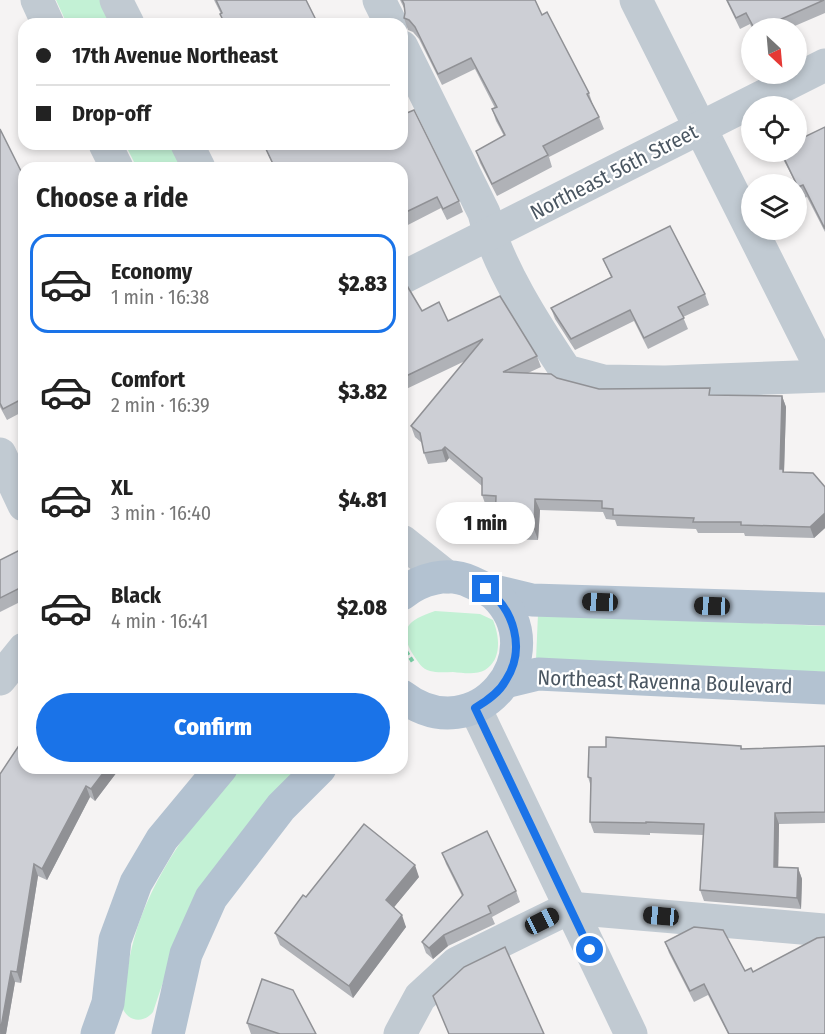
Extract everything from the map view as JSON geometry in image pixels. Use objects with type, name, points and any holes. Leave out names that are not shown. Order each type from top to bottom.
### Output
[{"type":"main road","points":[[408,590],[421,582],[447,577],[465,579],[486,589],[532,600],[825,609]]},
{"type":"main road","points":[[408,705],[453,714],[475,708],[492,697],[505,682],[513,666],[516,651],[515,635],[512,621],[505,607],[486,589]]},
{"type":"main road","name":"Northeast Ravenna Boulevard","points":[[505,682],[538,674],[825,688]]},
{"type":"main road","points":[[97,1034],[108,1003],[115,940],[136,883],[162,839],[216,774]]},
{"type":"main road","points":[[168,1034],[186,954],[211,898],[280,807],[314,774]]},
{"type":"street","points":[[37,0],[45,18]]},
{"type":"street","points":[[116,0],[125,18]]},
{"type":"street","points":[[379,0],[388,18]]},
{"type":"street","points":[[408,59],[484,213],[489,235],[535,325],[566,372],[603,381],[665,382],[825,376],[636,0]]},
{"type":"street","name":"Northeast 56th Street","points":[[408,275],[825,65]]},
{"type":"street","points":[[8,466],[18,490]]},
{"type":"street","points":[[408,546],[447,577]]},
{"type":"street","points":[[0,679],[18,657]]},
{"type":"street","points":[[475,708],[631,1034]]},
{"type":"street","points":[[400,1034],[420,997],[457,963],[569,908],[825,930]]},
{"type":"path","points":[[408,654],[417,667]]},
{"type":"green space","points":[[56,0],[104,0],[112,18],[64,18]]},
{"type":"green space","points":[[128,150],[175,150],[181,162],[134,162]]},
{"type":"green space","points":[[435,611],[480,614],[493,620],[498,646],[495,660],[485,670],[478,673],[427,670],[422,667],[408,644],[408,627],[418,618]]},
{"type":"green space","points":[[538,614],[825,626],[825,672],[536,660]]},
{"type":"green space","points":[[235,774],[297,774],[180,931],[153,1012],[145,1018],[136,1020],[128,1016],[122,1007],[130,956],[142,915],[164,869],[207,807]]},
{"type":"building","points":[[216,0],[306,0],[315,18],[222,18],[220,14],[222,13]]},
{"type":"building","points":[[402,0],[535,0],[542,15],[547,12],[599,117],[543,146],[548,155],[492,184],[476,151],[505,135],[492,109],[497,107],[471,58],[438,74],[415,27],[408,18],[404,18]]},
{"type":"building","points":[[727,0],[824,0],[784,18],[749,18],[746,13],[736,18]]},
{"type":"building","points":[[414,110],[459,201],[443,209],[437,197],[408,211],[408,162],[272,162],[266,150],[408,150],[408,112]]},
{"type":"building","points":[[825,127],[825,229],[807,193],[807,174],[792,174],[786,162],[807,162],[807,136]]},
{"type":"building","points":[[0,129],[18,165],[18,401],[3,409],[0,403]]},
{"type":"building","points":[[670,226],[705,294],[678,307],[684,318],[644,338],[630,310],[571,339],[551,308],[612,277],[603,259]]},
{"type":"building","points":[[408,287],[422,311],[439,302],[448,321],[500,296],[537,356],[503,372],[551,374],[557,378],[599,389],[710,388],[709,395],[782,396],[780,469],[783,469],[783,472],[813,473],[825,487],[825,513],[810,527],[741,525],[741,522],[693,522],[694,518],[613,515],[613,509],[602,508],[602,501],[535,499],[534,529],[495,528],[496,496],[482,495],[482,478],[445,447],[442,450],[424,453],[420,433],[411,426],[483,339],[408,375]]},
{"type":"building","points":[[18,551],[18,589],[0,598],[0,560]]},
{"type":"building","points":[[606,737],[741,746],[741,749],[825,746],[825,812],[775,813],[774,867],[798,868],[797,898],[700,890],[704,824],[590,822],[589,747],[606,747]]},
{"type":"building","points":[[18,747],[18,774],[102,774],[91,789],[86,786],[42,869],[34,864],[17,972],[11,971],[0,1033],[0,774]]},
{"type":"building","points":[[364,824],[415,865],[386,900],[402,915],[349,986],[275,933],[303,895],[306,897]]},
{"type":"building","points":[[487,831],[516,891],[488,906],[491,913],[444,935],[429,948],[422,942],[463,895],[442,853]]},
{"type":"building","points":[[694,927],[723,930],[745,971],[751,968],[753,972],[817,938],[825,937],[825,1034],[729,1034],[704,984],[690,991],[665,942]]},
{"type":"building","points":[[505,947],[544,1034],[449,1034],[433,996],[464,967]]},
{"type":"building","points":[[262,979],[293,990],[316,1034],[280,1034],[247,1023]]},
{"type":"route","points":[[486,589],[505,607],[512,621],[516,651],[507,680],[492,697],[475,708],[590,950]]}]
